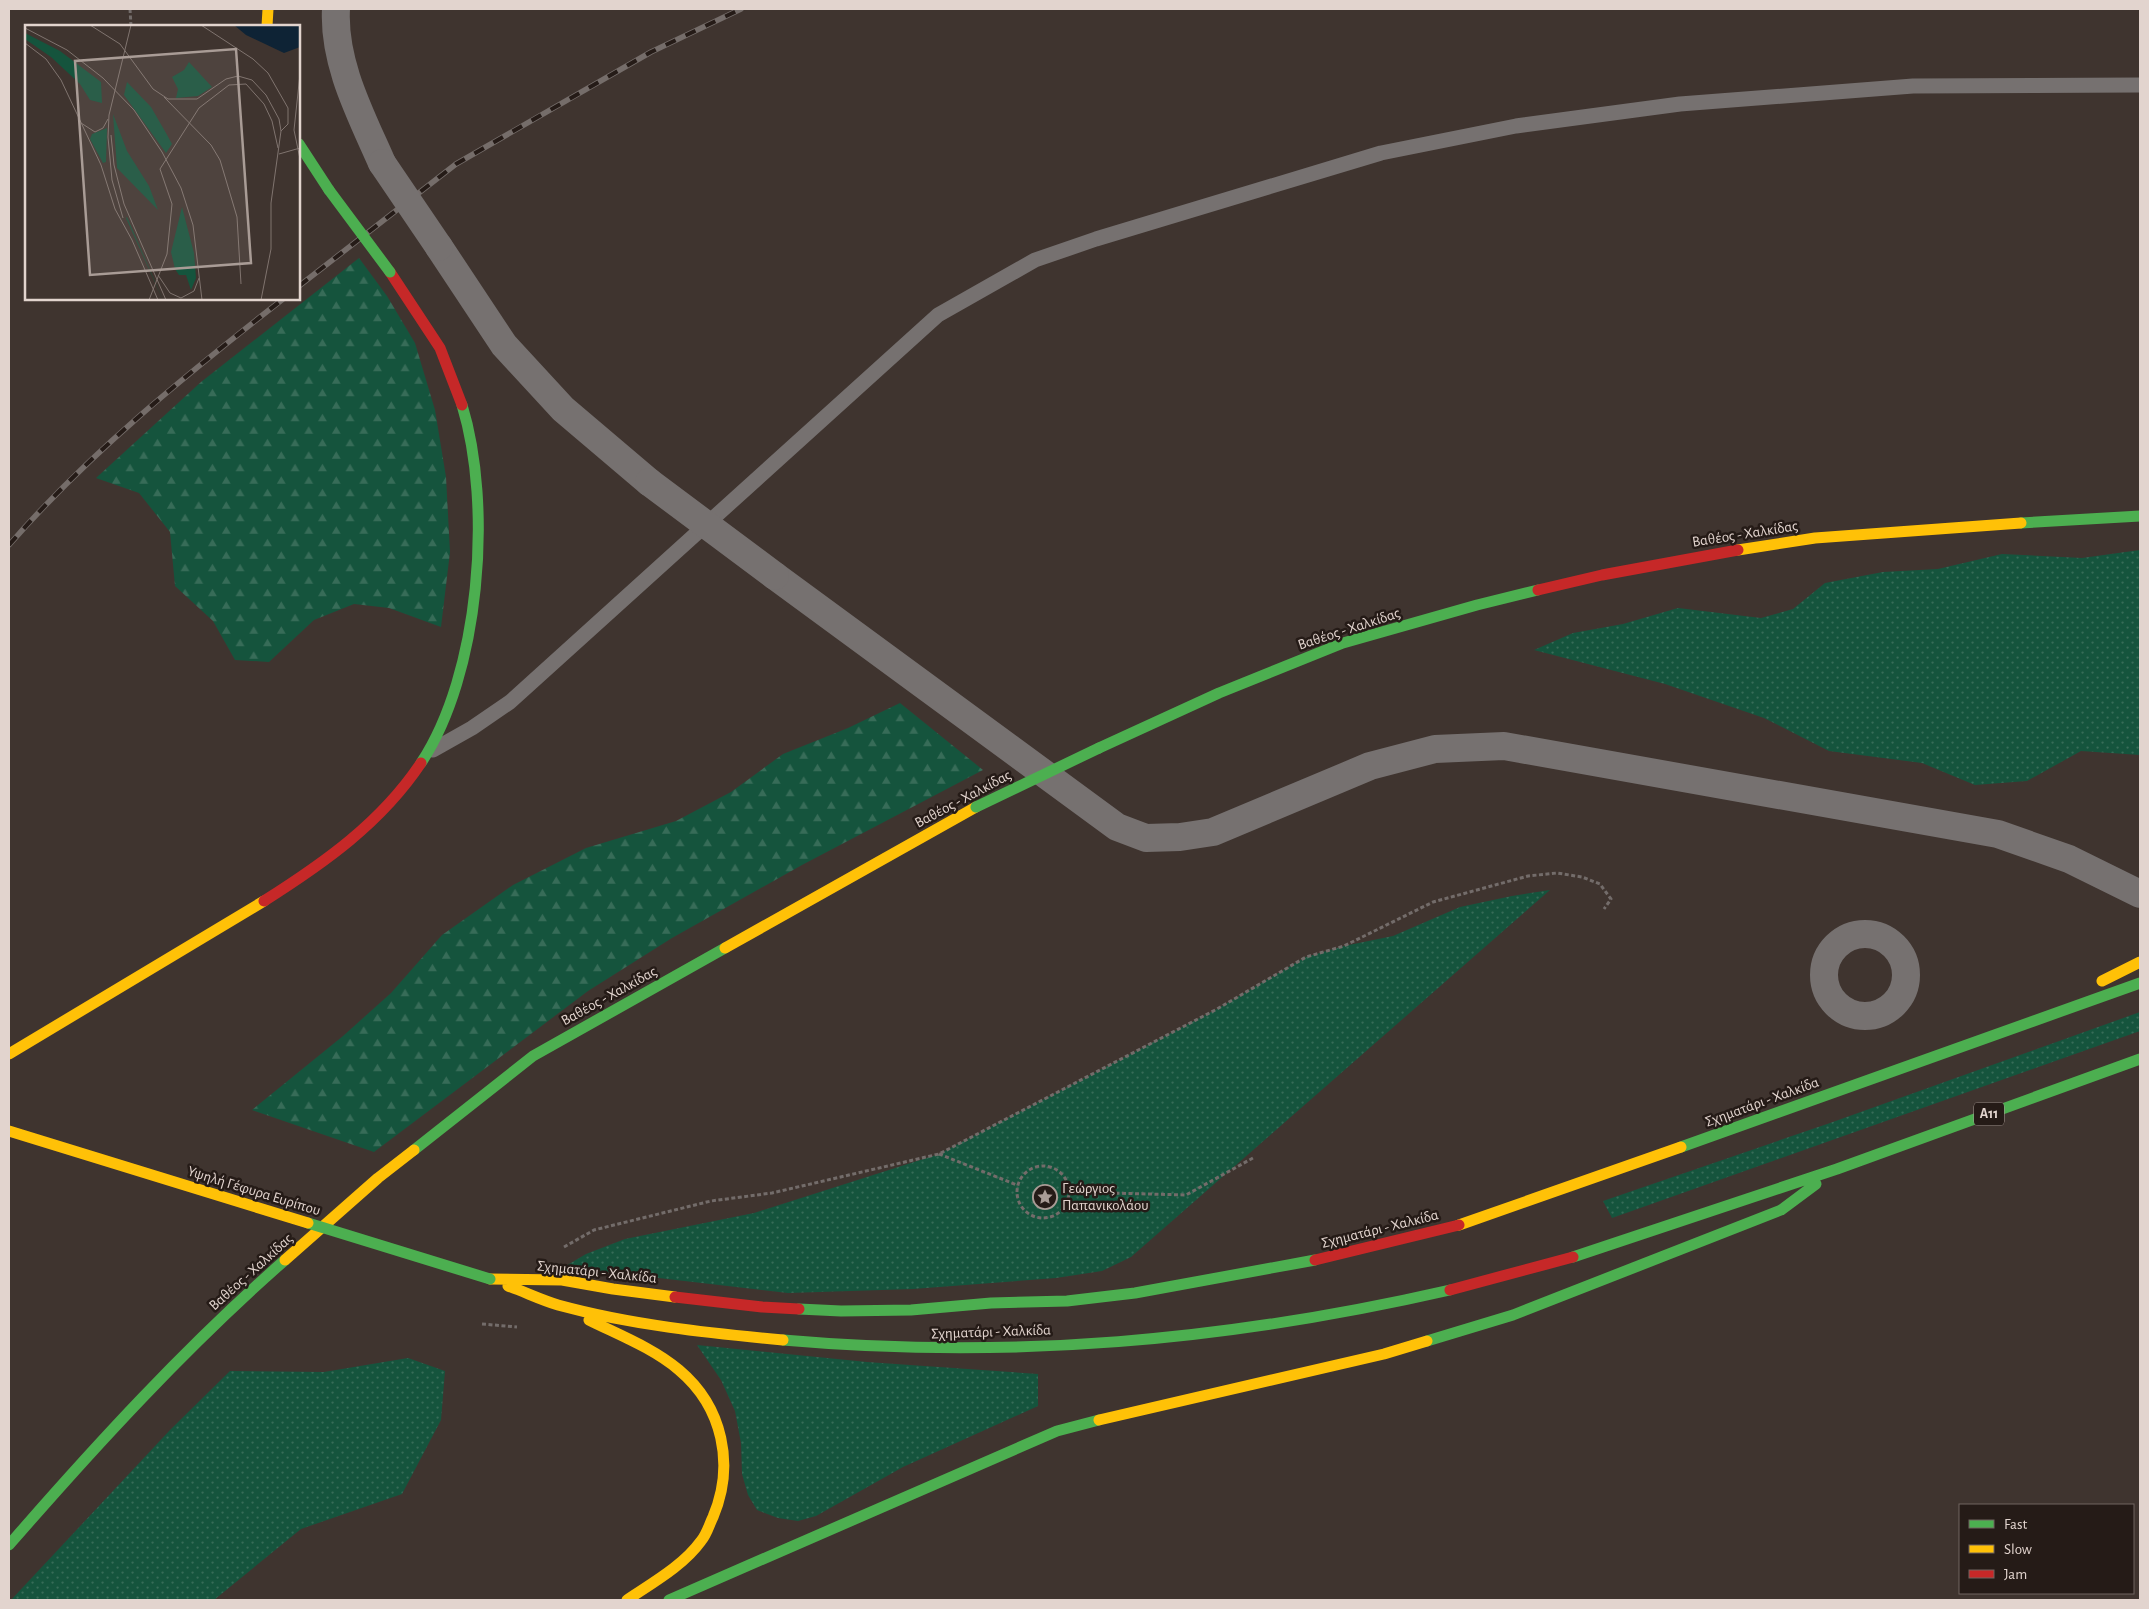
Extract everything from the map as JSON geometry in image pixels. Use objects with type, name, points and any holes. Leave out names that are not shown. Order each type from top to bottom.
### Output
[{"type":"main road","points":[[267,25],[268,9]]},
{"type":"main road","points":[[9,1054],[292,884],[338,850],[375,819],[403,788],[429,752],[448,713],[464,664],[477,558],[478,517],[467,422],[446,359],[428,327],[329,190],[300,146]]},
{"type":"main road","name":"Βαθέος - Χαλκίδας","points":[[9,1545],[81,1462],[193,1345],[252,1289],[378,1178],[533,1056],[976,807],[1219,693],[1343,643],[1477,605],[1602,576],[1722,552],[1816,538],[1945,527],[2140,516]]},
{"type":"main road","points":[[1994,1035],[2140,962]]},
{"type":"main road","name":"Σχηματάρι - Χαλκίδα","points":[[490,1279],[562,1280],[614,1289],[762,1307],[841,1311],[911,1310],[991,1303],[1067,1301],[1135,1292],[1308,1262],[1470,1222],[2140,983]]},
{"type":"main road","name":"Σχηματάρι - Χαλκίδα","points":[[490,1279],[564,1307],[710,1332],[840,1346],[914,1349],[989,1349],[1065,1345],[1221,1331],[1342,1312],[1496,1279],[1620,1242],[1837,1169],[2140,1059]]},
{"type":"main road","name":"Υψηλή Γέφυρα Ευρίπου","points":[[9,1131],[490,1279]]},
{"type":"main road","points":[[669,1600],[1057,1431],[1108,1417],[1352,1363],[1513,1315],[1781,1210],[1837,1169]]},
{"type":"main road","points":[[564,1307],[678,1370],[694,1385],[707,1402],[717,1421],[723,1444],[726,1464],[720,1506],[700,1543],[668,1571],[627,1600]]},
{"type":"street","points":[[336,9],[338,46],[351,93],[382,163],[504,345],[564,409],[649,482],[1117,827],[1146,838],[1180,837],[1212,832],[1370,766],[1435,749],[1504,746],[1998,834],[2069,859],[2140,894]]},
{"type":"lane","points":[[429,752],[472,728],[510,702],[938,316],[1036,260],[1096,239],[1381,152],[1516,126],[1680,104],[1913,86],[2140,85]]},
{"type":"path","points":[[130,9],[131,25]]},
{"type":"path","points":[[559,1249],[594,1230],[711,1201],[772,1193],[939,1154],[1217,1009],[1306,957],[1344,946],[1433,902],[1528,876],[1557,873],[1582,877],[1600,884],[1611,899],[1604,909]]},
{"type":"path","points":[[939,1154],[1017,1186]]},
{"type":"path","points":[[1070,1192],[1186,1195],[1253,1158]]},
{"type":"path","points":[[1042,1165],[1058,1170],[1068,1183],[1070,1192],[1064,1208],[1049,1218],[1040,1218],[1024,1210],[1017,1195],[1017,1186],[1026,1171],[1042,1165]]},
{"type":"green space","points":[[359,258],[387,296],[415,343],[435,410],[446,477],[450,552],[441,627],[389,608],[354,604],[314,620],[269,662],[235,660],[213,621],[175,586],[170,532],[139,493],[96,478],[201,382]]},
{"type":"green space","points":[[2140,550],[2140,755],[2081,751],[2027,781],[1975,785],[1922,763],[1829,751],[1764,718],[1665,684],[1534,650],[1573,633],[1623,624],[1678,608],[1761,618],[1793,609],[1825,583],[1883,572],[1938,569],[2002,554],[2082,558]]},
{"type":"green space","points":[[900,703],[983,770],[802,865],[672,938],[588,991],[374,1152],[252,1110],[343,1036],[391,993],[442,935],[513,885],[586,848],[676,821],[731,792],[783,754],[848,728]]},
{"type":"green space","points":[[1550,890],[1131,1257],[1102,1271],[1056,1278],[913,1289],[788,1293],[564,1267],[586,1254],[625,1239],[754,1213],[939,1154],[1217,1009],[1306,957],[1344,946],[1393,936],[1460,907]]},
{"type":"green space","points":[[2140,1012],[2140,1031],[1612,1218],[1603,1201],[1830,1123]]},
{"type":"green space","points":[[697,1345],[867,1362],[1038,1374],[1038,1406],[903,1467],[816,1516],[798,1521],[778,1518],[757,1510],[748,1495],[742,1474],[741,1443],[735,1411],[721,1380]]},
{"type":"green space","points":[[408,1358],[445,1371],[441,1420],[402,1494],[301,1529],[214,1600],[11,1600],[170,1430],[230,1371],[324,1372]]},
{"type":"railway","points":[[300,285],[456,164],[651,52],[741,9]]},
{"type":"railway","points":[[9,545],[72,478],[106,446],[211,356],[282,300]]},
{"type":"traffic: fast","points":[[300,146],[329,190]]},
{"type":"traffic: fast","points":[[329,190],[390,272]]},
{"type":"traffic: fast","points":[[421,763],[441,726],[457,684],[468,637],[475,588],[478,539],[477,491],[472,446],[462,405]]},
{"type":"traffic: fast","points":[[2021,523],[2140,516]]},
{"type":"traffic: fast","points":[[1099,748],[1219,693],[1343,643],[1477,605],[1538,590]]},
{"type":"traffic: fast","points":[[976,807],[1099,748]]},
{"type":"traffic: fast","points":[[414,1150],[533,1056],[725,948]]},
{"type":"traffic: fast","points":[[1681,1147],[2140,983]]},
{"type":"traffic: fast","points":[[1837,1169],[2140,1059]]},
{"type":"traffic: fast","points":[[1573,1257],[1837,1169]]},
{"type":"traffic: fast","points":[[1427,1341],[1513,1315],[1781,1210],[1816,1184]]},
{"type":"traffic: fast","points":[[308,1223],[490,1279]]},
{"type":"traffic: fast","points":[[9,1545],[142,1398],[212,1327],[285,1260]]},
{"type":"traffic: fast","points":[[799,1309],[841,1311],[911,1310],[991,1303],[1067,1301],[1135,1293],[1315,1260]]},
{"type":"traffic: fast","points":[[783,1340],[868,1346],[952,1348],[1118,1342],[1201,1334],[1284,1322],[1367,1308],[1450,1290]]},
{"type":"traffic: fast","points":[[669,1600],[1057,1431],[1099,1420]]},
{"type":"traffic: slow","points":[[267,25],[268,9]]},
{"type":"traffic: slow","points":[[1738,550],[1815,538],[2021,523]]},
{"type":"traffic: slow","points":[[725,948],[976,807]]},
{"type":"traffic: slow","points":[[9,1054],[264,901]]},
{"type":"traffic: slow","points":[[2102,981],[2140,962]]},
{"type":"traffic: slow","points":[[9,1131],[308,1223]]},
{"type":"traffic: slow","points":[[1459,1225],[1681,1147]]},
{"type":"traffic: slow","points":[[285,1260],[378,1178],[414,1150]]},
{"type":"traffic: slow","points":[[490,1279],[562,1280],[675,1297]]},
{"type":"traffic: slow","points":[[508,1286],[558,1305],[613,1318],[698,1331],[783,1340]]},
{"type":"traffic: slow","points":[[589,1320],[636,1342],[658,1355],[679,1370],[694,1385],[706,1401],[715,1419],[724,1457],[720,1497],[703,1538],[694,1550],[676,1566],[627,1600]]},
{"type":"traffic: slow","points":[[1099,1420],[1384,1354],[1427,1341]]},
{"type":"traffic: jam","points":[[390,272],[440,348],[462,405]]},
{"type":"traffic: jam","points":[[1538,590],[1602,575],[1738,550]]},
{"type":"traffic: jam","points":[[264,901],[308,872],[370,823],[388,805],[421,763]]},
{"type":"traffic: jam","points":[[1315,1260],[1459,1225]]},
{"type":"traffic: jam","points":[[1450,1290],[1573,1257]]},
{"type":"traffic: jam","points":[[675,1297],[762,1307],[799,1309]]},
{"type":"place","name":"Γεώργιος Παπανικολάου","points":[[1045,1197]]}]
